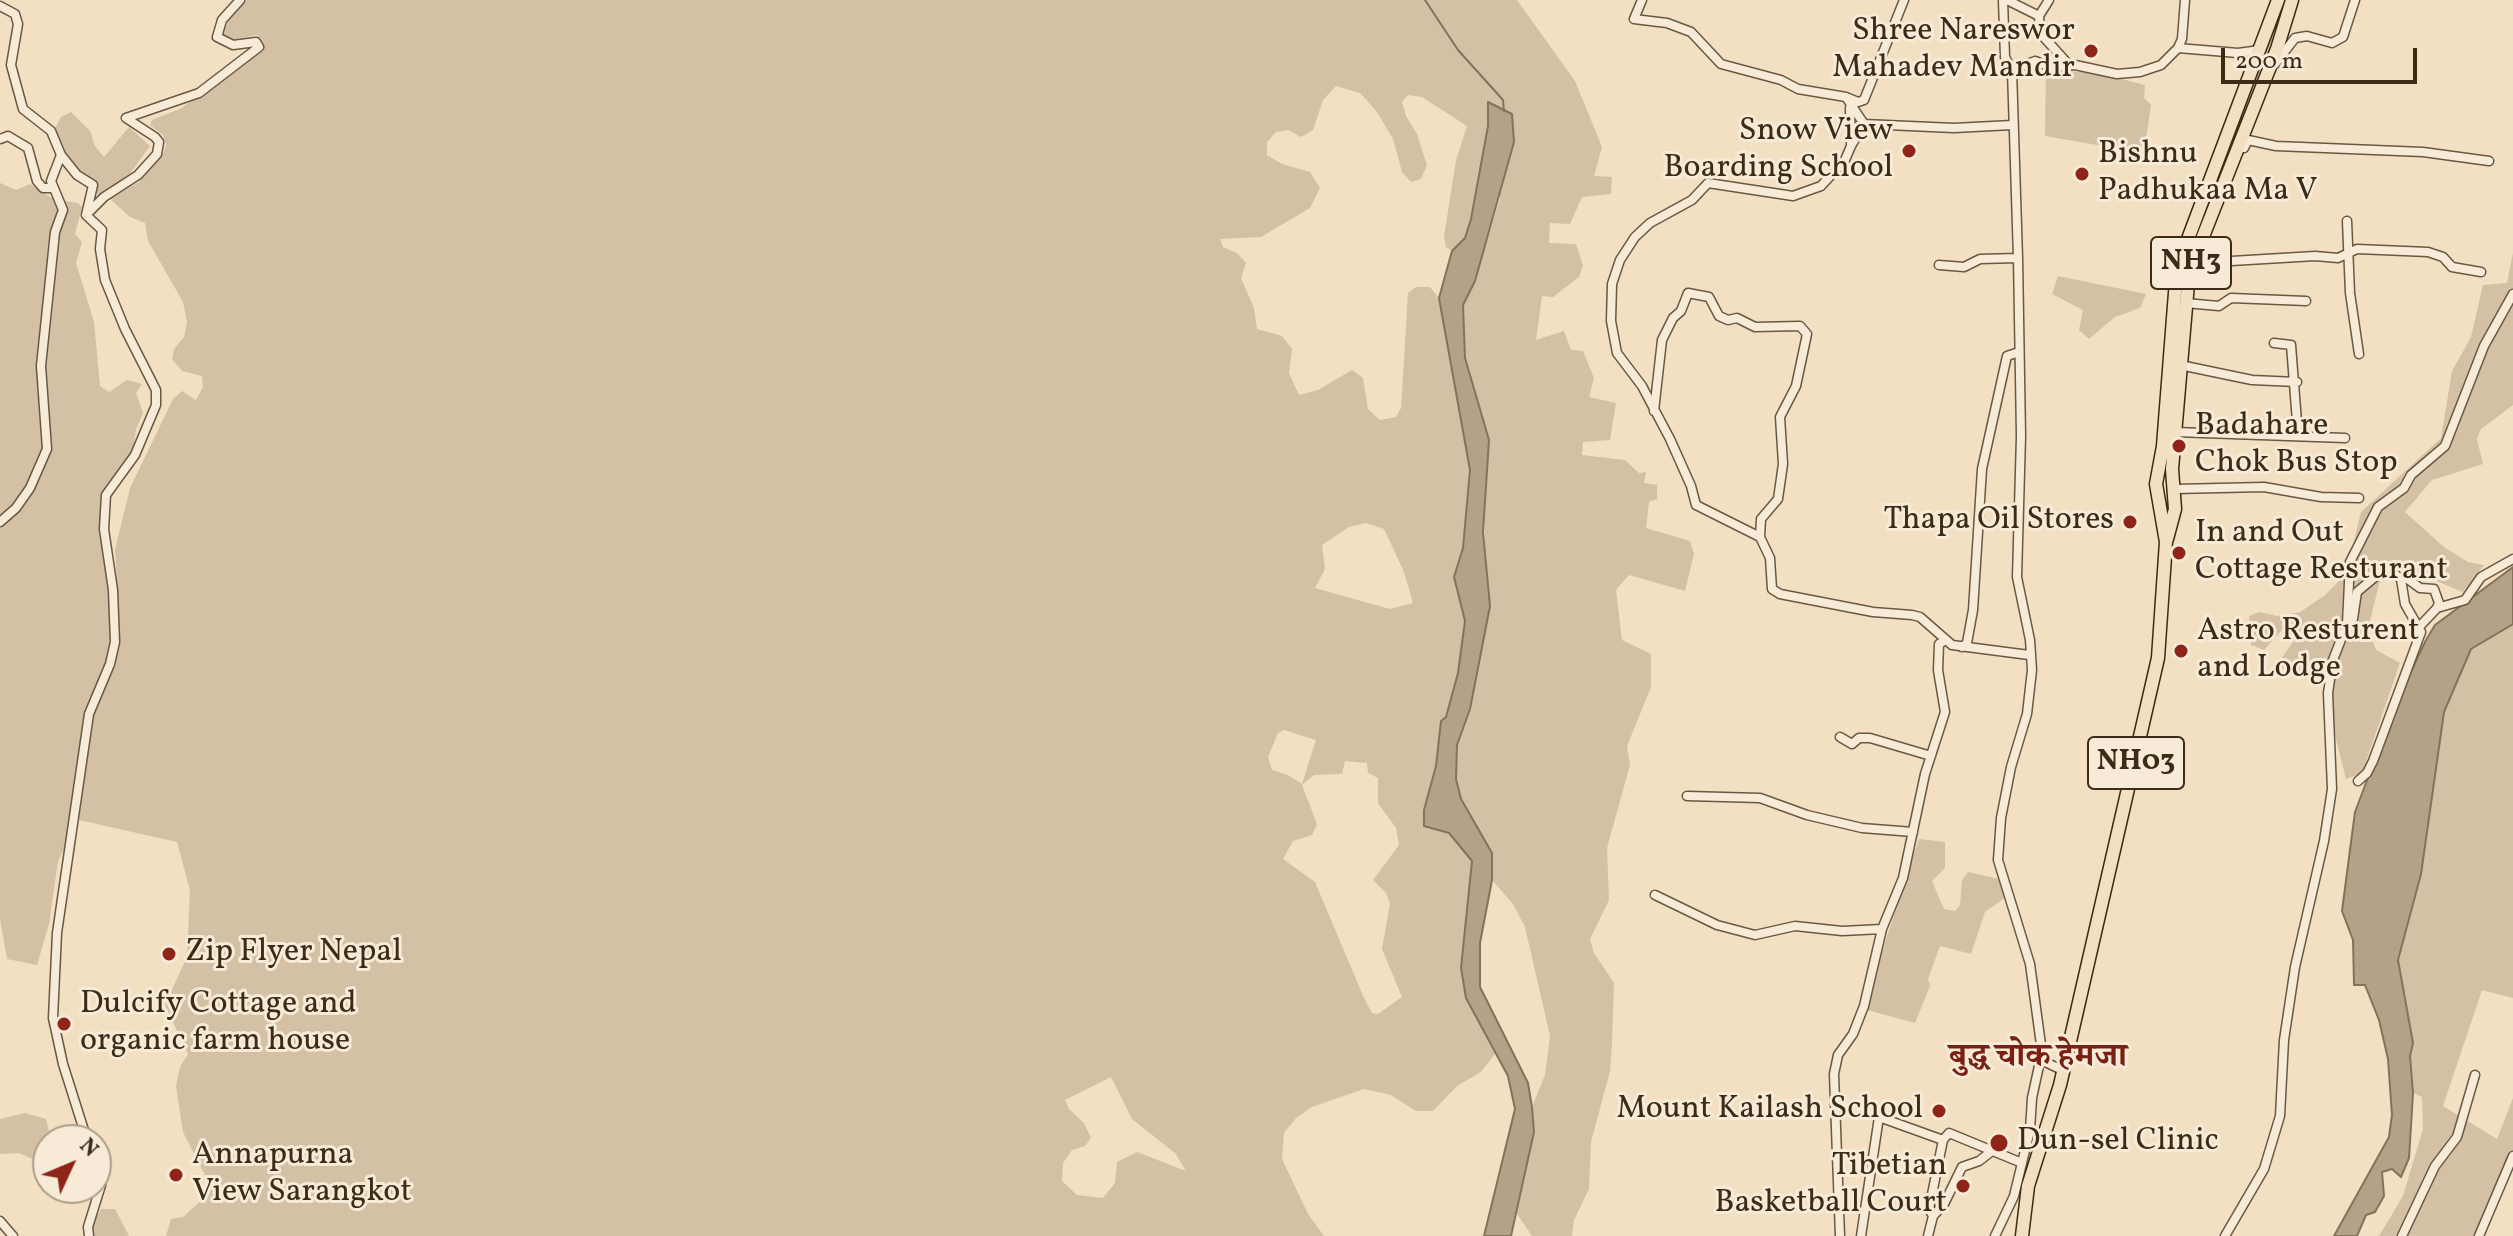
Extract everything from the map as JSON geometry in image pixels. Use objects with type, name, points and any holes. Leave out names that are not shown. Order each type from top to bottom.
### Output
[{"type":"highway","name":"NH03","points":[[2062,1070],[2158,658],[2166,542],[2156,484],[2165,431],[2176,280],[2188,239],[2278,0]]},
{"type":"highway","name":"NH3","points":[[2166,542],[2175,509],[2172,477],[2184,303],[2292,0]]},
{"type":"highway","points":[[2022,1236],[2028,1186],[2062,1070]]},
{"type":"street","points":[[86,215],[104,197],[138,175],[157,154],[159,142],[128,122],[126,118],[130,114],[199,93],[259,47],[256,42],[233,45],[217,37],[222,20],[240,0]]},
{"type":"street","points":[[1642,0],[1634,19],[1667,23],[1691,32],[1721,64],[1781,80],[1798,89],[1858,102],[1864,100],[1904,0]]},
{"type":"street","points":[[1995,1236],[2014,1196],[2041,1060],[2040,1024],[2030,964],[1998,860],[2011,767],[2027,714],[2032,670],[2030,640],[2017,577],[2018,258],[2012,70],[2005,57],[2005,0],[2039,16]]},
{"type":"street","points":[[2049,0],[2039,16],[2040,33],[2069,65]]},
{"type":"street","points":[[2012,70],[2027,62],[2051,67],[2069,65],[2117,74],[2140,72],[2161,65],[2178,48],[2182,39],[2185,0]]},
{"type":"street","points":[[2263,81],[2295,38],[2307,36],[2332,43],[2343,37],[2355,0]]},
{"type":"street","points":[[0,6],[15,14],[18,24],[11,65],[23,109],[51,131],[61,155],[77,175],[93,185],[86,215]]},
{"type":"street","points":[[2178,48],[2238,53],[2260,50]]},
{"type":"street","points":[[1846,97],[1850,108],[1851,146]]},
{"type":"street","points":[[1850,108],[1864,124],[1954,128],[2012,125]]},
{"type":"street","points":[[1760,537],[1735,522],[1699,509],[1670,439],[1642,386],[1617,353],[1611,321],[1614,274],[1635,237],[1650,223],[1692,200],[1708,183],[1793,196],[1808,193],[1831,177],[1845,160],[1864,124]]},
{"type":"street","points":[[0,139],[8,136],[28,148],[33,156],[37,181],[43,188],[52,188]]},
{"type":"street","points":[[2481,272],[2452,267],[2443,257],[2428,252],[2357,249],[2348,256],[2194,268],[2248,140],[2276,146],[2423,152],[2489,161]]},
{"type":"street","points":[[0,522],[16,508],[30,488],[47,449],[41,366],[49,318],[49,272],[63,206],[52,188],[52,176],[61,155]]},
{"type":"street","points":[[82,1124],[63,1064],[53,1018],[57,933],[89,714],[110,664],[115,642],[113,590],[104,529],[106,495],[135,455],[156,405],[156,390],[125,329],[105,280],[100,249],[102,230],[86,215]]},
{"type":"street","points":[[2347,221],[2359,354]]},
{"type":"street","points":[[1939,265],[1964,267],[1980,259],[2018,258]]},
{"type":"street","points":[[1654,411],[1662,340],[1673,318],[1681,311],[1688,293],[1709,297],[1719,316],[1728,320],[1737,318],[1755,327],[1800,326],[1807,334],[1796,386],[1780,417],[1783,464],[1778,499],[1761,519],[1760,537],[1770,558],[1772,589],[1780,594],[1920,617],[1944,641],[1962,647],[2029,655]]},
{"type":"street","points":[[2225,1236],[2264,1169],[2280,1116],[2284,1040],[2295,967],[2324,841],[2332,789],[2328,693],[2333,660],[2347,624],[2350,562],[2359,538],[2378,507],[2404,488],[2411,475],[2445,446],[2484,346],[2513,294]]},
{"type":"street","points":[[2184,303],[2219,306],[2231,298],[2306,301]]},
{"type":"street","points":[[2274,343],[2291,345],[2297,382],[2298,435]]},
{"type":"street","points":[[1962,647],[1967,643],[1973,610],[1982,469],[2007,356],[2019,352]]},
{"type":"street","points":[[2180,365],[2252,380],[2297,382]]},
{"type":"street","points":[[2175,432],[2345,438]]},
{"type":"street","points":[[2175,489],[2264,487],[2321,497],[2359,498]]},
{"type":"street","points":[[2437,608],[2465,600],[2481,577],[2513,559]]},
{"type":"street","points":[[2347,624],[2353,619],[2357,592],[2382,571],[2392,572],[2401,579],[2405,604],[2420,626]]},
{"type":"street","points":[[2358,781],[2373,761],[2389,712],[2418,645],[2420,626],[2439,603],[2434,589],[2420,588],[2405,577],[2401,579]]},
{"type":"street","points":[[1840,1236],[1834,1074],[1838,1055],[1853,1034],[1864,1006],[1882,929],[1903,878],[1931,756],[1945,712],[1938,670],[1939,644],[1944,641]]},
{"type":"street","points":[[1840,737],[1852,744],[1859,738],[1870,738],[1931,756]]},
{"type":"street","points":[[1687,796],[1760,798],[1848,825],[1913,832]]},
{"type":"street","points":[[1655,895],[1717,925],[1755,935],[1795,926],[1842,931],[1882,929]]},
{"type":"street","points":[[2041,1060],[2062,1070]]},
{"type":"street","points":[[2402,1236],[2435,1166],[2457,1137],[2475,1075]]},
{"type":"street","points":[[1861,1236],[1879,1117],[1943,1140]]},
{"type":"street","points":[[1933,1216],[1929,1209],[1943,1140],[1949,1133],[2022,1163]]},
{"type":"street","points":[[1928,1236],[1933,1216],[1944,1204],[1962,1167],[1979,1161],[1992,1151]]},
{"type":"street","points":[[2479,1236],[2513,1156]]},
{"type":"street","points":[[88,1233],[96,1204]]},
{"type":"street","points":[[0,1221],[13,1236]]},
{"type":"shaded area","points":[[243,0],[1517,0],[1575,81],[1602,147],[1594,176],[1612,177],[1611,194],[1582,197],[1570,224],[1550,223],[1549,243],[1576,244],[1583,266],[1579,277],[1553,297],[1542,296],[1536,340],[1564,331],[1571,350],[1583,351],[1594,378],[1589,397],[1616,403],[1610,440],[1583,442],[1582,455],[1625,460],[1639,473],[1646,472],[1644,483],[1657,485],[1657,499],[1649,502],[1646,528],[1690,541],[1694,554],[1685,591],[1629,575],[1616,590],[1622,640],[1651,654],[1651,687],[1627,746],[1630,765],[1607,848],[1609,900],[1590,939],[1594,953],[1614,983],[1612,1044],[1610,1071],[1591,1142],[1589,1189],[1574,1220],[1572,1236],[1532,1236],[1515,1211],[1534,1132],[1532,1107],[1545,1075],[1550,1036],[1525,927],[1513,904],[1492,880],[1492,853],[1461,799],[1456,779],[1457,745],[1470,709],[1480,650],[1485,568],[1484,495],[1489,440],[1465,358],[1463,304],[1475,281],[1500,199],[1488,103],[1488,125],[1471,219],[1465,238],[1452,251],[1446,247],[1444,237],[1456,160],[1467,126],[1422,97],[1408,95],[1402,102],[1427,165],[1421,179],[1411,182],[1402,172],[1393,139],[1377,112],[1360,93],[1336,86],[1323,100],[1313,130],[1301,137],[1288,130],[1276,132],[1267,142],[1267,155],[1282,164],[1310,172],[1320,188],[1310,208],[1261,237],[1220,239],[1223,247],[1237,253],[1246,263],[1241,278],[1254,308],[1257,329],[1282,336],[1292,349],[1289,373],[1299,395],[1318,390],[1352,370],[1363,378],[1368,409],[1380,420],[1396,417],[1401,408],[1408,293],[1416,287],[1430,287],[1439,298],[1470,470],[1463,548],[1454,577],[1465,621],[1458,673],[1446,717],[1441,721],[1436,766],[1424,810],[1424,826],[1449,833],[1472,861],[1461,968],[1466,998],[1495,1054],[1481,1072],[1457,1086],[1433,1111],[1416,1111],[1391,1095],[1364,1089],[1312,1107],[1296,1118],[1284,1133],[1282,1159],[1308,1214],[1324,1236],[166,1236],[171,1219],[183,1217],[202,1200],[208,1181],[183,1132],[176,1086],[180,1067],[188,1054],[165,1005],[187,957],[190,890],[177,842],[79,820],[58,861],[49,924],[37,965],[7,959],[0,919],[0,183],[16,190],[30,184],[53,199],[78,203],[82,207],[75,234],[82,242],[76,263],[94,322],[100,386],[109,392],[127,380],[142,384],[136,393],[143,413],[136,429],[133,451],[104,495],[100,513],[110,602],[118,602],[115,550],[130,488],[173,399],[182,391],[196,400],[203,387],[202,376],[182,371],[172,359],[174,349],[184,337],[187,322],[183,302],[148,241],[145,223],[130,217],[110,199],[139,182],[163,154],[166,145],[163,135],[150,125],[152,120],[182,108],[226,72],[252,58],[262,46],[257,35],[232,40],[221,33]],"holes":[[[1366,523],[1384,529],[1404,572],[1413,603],[1390,609],[1315,588],[1325,569],[1322,545],[1349,527]],[[1284,730],[1316,740],[1302,784],[1272,770],[1268,757],[1278,733]],[[1345,761],[1367,763],[1368,773],[1378,778],[1378,803],[1396,828],[1399,845],[1373,880],[1386,893],[1390,904],[1382,949],[1402,997],[1378,1014],[1372,1013],[1364,998],[1315,882],[1283,859],[1293,841],[1312,835],[1317,824],[1302,785],[1314,775],[1342,774]],[[1111,1077],[1132,1119],[1175,1153],[1186,1171],[1137,1152],[1117,1162],[1115,1183],[1103,1198],[1077,1195],[1062,1181],[1063,1163],[1072,1150],[1085,1146],[1091,1138],[1084,1123],[1069,1109],[1065,1100]]]},
{"type":"shaded area","points":[[2283,0],[2286,0],[2267,58],[2184,278],[2166,465],[2183,266]]},
{"type":"shaded area","points":[[2046,70],[2098,73],[2145,85],[2144,98],[2151,105],[2144,153],[2045,136]]},
{"type":"shaded area","points":[[1488,102],[1512,114],[1514,142],[1475,281],[1463,305],[1465,358],[1489,440],[1483,532],[1490,606],[1470,709],[1457,745],[1456,779],[1461,799],[1492,853],[1492,880],[1480,943],[1480,987],[1528,1083],[1532,1107],[1534,1132],[1511,1236],[1484,1236],[1515,1109],[1508,1076],[1466,998],[1461,968],[1472,861],[1449,833],[1424,826],[1424,810],[1436,766],[1441,721],[1446,717],[1458,673],[1465,621],[1454,577],[1463,548],[1470,470],[1439,298],[1452,251],[1465,238],[1471,219],[1488,126]]},
{"type":"shaded area","points":[[71,112],[90,131],[95,146],[104,157],[129,127],[150,146],[126,179],[99,196],[87,177],[65,157],[53,132],[61,117]]},
{"type":"shaded area","points":[[2513,253],[2513,405],[2481,429],[2477,439],[2483,464],[2432,480],[2405,512],[2444,547],[2468,562],[2484,565],[2463,592],[2385,560],[2368,629],[2376,650],[2400,663],[2362,773],[2346,779],[2335,735],[2329,686],[2319,679],[2288,673],[2278,664],[2296,637],[2283,629],[2264,650],[2251,645],[2249,616],[2259,612],[2277,616],[2300,612],[2324,596],[2346,574],[2361,512],[2441,438],[2452,371],[2471,337],[2483,285],[2507,283]]},
{"type":"shaded area","points":[[2058,276],[2146,294],[2140,308],[2115,317],[2089,339],[2079,330],[2083,310],[2052,294]]},
{"type":"shaded area","points":[[2513,567],[2513,624],[2471,649],[2444,712],[2421,874],[2398,960],[2413,1043],[2410,1056],[2413,1093],[2409,1158],[2401,1177],[2392,1169],[2382,1172],[2384,1196],[2375,1212],[2366,1215],[2357,1236],[2334,1236],[2389,1137],[2392,1115],[2388,1059],[2379,1020],[2365,985],[2354,985],[2353,940],[2342,911],[2355,812],[2397,701],[2435,625]]},
{"type":"shaded area","points":[[2513,624],[2513,998],[2482,990],[2443,1106],[2497,1139],[2513,1098],[2513,1151],[2477,1236],[2379,1236],[2403,1196],[2423,1129],[2422,1097],[2413,1093],[2410,1056],[2413,1043],[2398,961],[2421,874],[2444,712],[2471,649]]},
{"type":"shaded area","points":[[1919,839],[1945,842],[1945,868],[1932,881],[1944,909],[1955,911],[1960,905],[1962,880],[1968,872],[1999,879],[2006,897],[1985,912],[1971,954],[1940,946],[1928,979],[1930,986],[1915,1023],[1867,1010],[1871,985]]},
{"type":"shaded area","points":[[25,1113],[46,1119],[47,1124],[32,1124],[32,1159],[19,1153],[0,1154],[0,1119]]},
{"type":"shaded area","points":[[101,1209],[115,1209],[129,1236],[94,1236],[92,1226]]},
{"type":"waterway","points":[[1425,0],[1458,50],[1503,100],[1504,111]]},
{"type":"place","name":"Shree Nareswor Mahadev Mandir","points":[[2091,51]]},
{"type":"place","name":"Snow View Boarding School","points":[[1909,151]]},
{"type":"place","name":"Bishnu Padhukaa Ma V","points":[[2082,174]]},
{"type":"place","name":"Badahare Chok Bus Stop","points":[[2179,446]]},
{"type":"place","name":"Thapa Oil Stores","points":[[2130,522]]},
{"type":"place","name":"In and Out Cottage Resturant","points":[[2179,553]]},
{"type":"place","name":"Astro Resturent and Lodge","points":[[2181,651]]},
{"type":"place","name":"Zip Flyer Nepal","points":[[169,954]]},
{"type":"place","name":"Dulcify Cottage and organic farm house","points":[[64,1024]]},
{"type":"place","name":"Mount Kailash School","points":[[1939,1111]]},
{"type":"place","name":"Dun-sel Clinic","points":[[1999,1143]]},
{"type":"place","name":"Annapurna View Sarangkot","points":[[176,1175]]},
{"type":"place","name":"Tibetian Basketball Court","points":[[1963,1186]]},
{"type":"district","name":"बुद्ध चोक हेमजा","points":[[2038,1060]]}]
